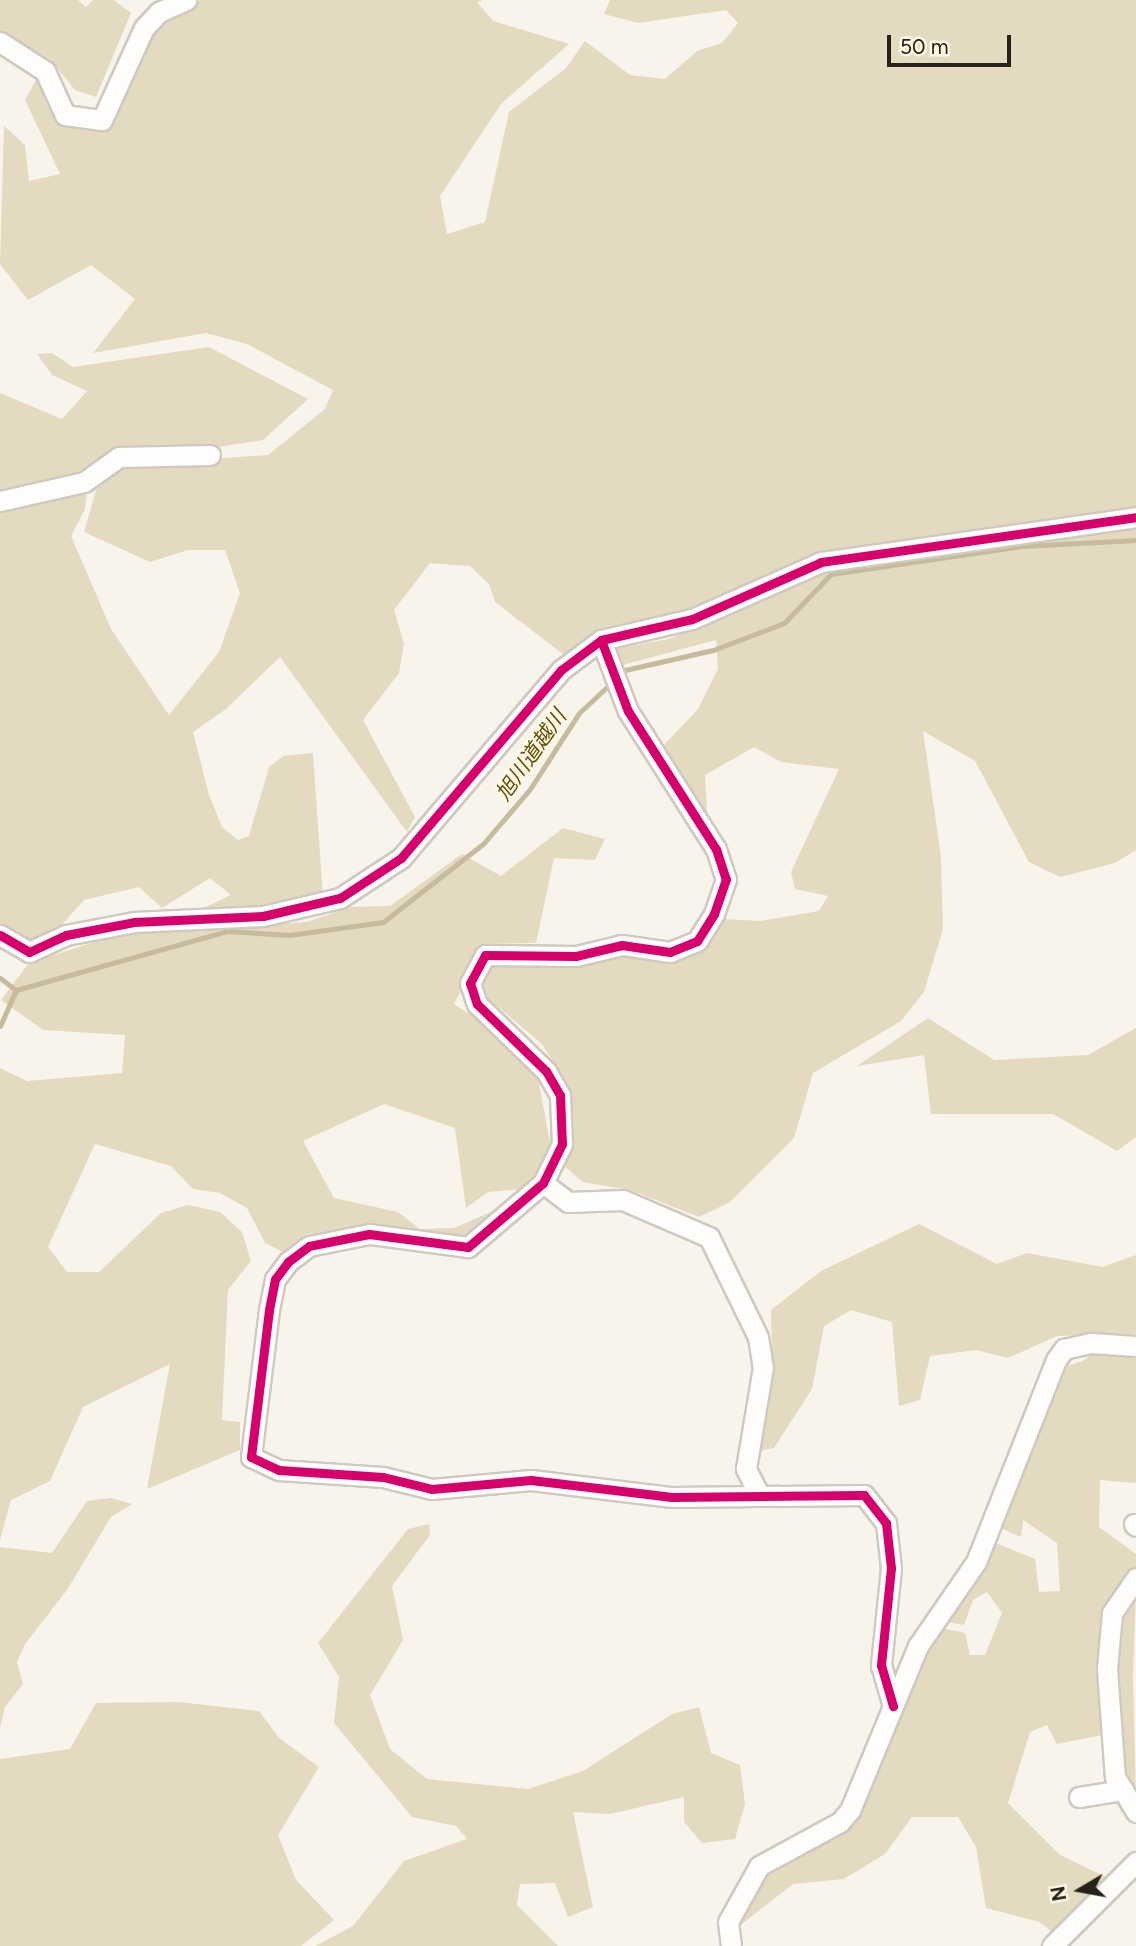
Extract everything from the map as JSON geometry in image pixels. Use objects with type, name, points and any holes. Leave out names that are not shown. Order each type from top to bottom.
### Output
[{"type":"street","points":[[0,42],[45,71],[65,115],[102,120],[144,27],[159,12],[186,0]]},
{"type":"street","points":[[0,501],[84,482],[118,457],[210,455]]},
{"type":"street","points":[[0,935],[29,953],[66,935],[134,922],[263,916],[340,898],[401,858],[561,670],[601,640],[692,619],[821,562],[1136,517]]},
{"type":"street","points":[[601,640],[620,690],[716,849],[726,879],[697,941],[670,952],[622,945],[576,956],[485,955],[470,984],[477,1004],[520,1042],[560,1095],[562,1144],[543,1183],[468,1247],[369,1234],[309,1246],[288,1262],[275,1279],[268,1310],[251,1415],[251,1457],[279,1470],[383,1478],[432,1489],[531,1480],[672,1497],[864,1495],[886,1523],[891,1568],[881,1665],[893,1706]]},
{"type":"street","points":[[543,1183],[568,1202],[623,1200],[709,1237],[758,1337],[763,1367],[747,1469],[759,1494]]},
{"type":"street","points":[[731,1946],[728,1922],[759,1866],[840,1822],[850,1810],[918,1646],[976,1562],[1056,1360],[1064,1349],[1091,1343],[1136,1346]]},
{"type":"street","points":[[1136,1578],[1112,1613],[1107,1669],[1115,1777],[1136,1812]]},
{"type":"street","points":[[1079,1797],[1123,1790]]},
{"type":"street","points":[[1052,1946],[1136,1862]]},
{"type":"shaded area","points":[[0,0],[78,0],[86,7],[93,0],[114,0],[131,13],[96,97],[75,90],[50,59],[0,31]]},
{"type":"shaded area","points":[[200,0],[483,0],[477,2],[493,21],[569,44],[501,104],[440,196],[447,234],[485,222],[509,112],[566,68],[585,41],[630,75],[665,79],[697,51],[722,43],[738,23],[726,10],[638,23],[604,14],[610,0],[1136,0],[1136,512],[810,556],[677,616],[599,634],[564,655],[495,602],[489,584],[470,566],[430,563],[394,610],[404,644],[399,673],[363,720],[415,817],[407,832],[280,657],[226,709],[193,732],[209,795],[222,827],[238,840],[249,836],[269,767],[283,756],[313,753],[323,897],[285,908],[202,909],[231,895],[210,878],[162,908],[139,887],[84,900],[57,930],[32,943],[0,924],[0,508],[59,498],[88,483],[85,509],[71,536],[111,629],[169,715],[219,652],[240,593],[225,550],[188,550],[150,562],[84,532],[101,474],[111,466],[268,455],[325,409],[333,390],[247,344],[206,333],[93,353],[135,299],[91,265],[28,300],[0,264],[4,126],[25,145],[29,181],[60,174],[25,100],[38,76],[86,127],[111,123],[149,32]]},
{"type":"shaded area","points":[[209,347],[308,399],[263,440],[212,448],[117,448],[70,476],[0,494],[0,393],[62,419],[87,391],[52,375],[37,354],[52,353],[73,367]]},
{"type":"shaded area","points":[[1136,529],[1136,850],[1115,863],[1060,877],[1029,862],[975,761],[923,731],[941,857],[943,929],[924,992],[901,1021],[813,1073],[794,1138],[730,1202],[699,1217],[630,1190],[583,1182],[564,1166],[574,1129],[568,1084],[542,1044],[485,996],[481,981],[490,962],[625,951],[673,960],[704,948],[723,919],[761,921],[819,911],[828,896],[795,889],[791,872],[839,769],[781,762],[754,747],[705,775],[708,827],[664,745],[698,709],[718,669],[716,640],[619,666],[614,649],[669,639],[818,574],[997,541]]},
{"type":"shaded area","points":[[563,828],[605,839],[595,860],[554,858],[536,943],[485,944],[454,1004],[510,1041],[537,1072],[550,1143],[542,1168],[521,1189],[488,1192],[466,1208],[455,1128],[384,1104],[303,1141],[334,1198],[398,1212],[420,1229],[454,1228],[502,1207],[462,1241],[369,1224],[304,1235],[283,1252],[265,1243],[247,1208],[220,1193],[193,1189],[171,1166],[95,1144],[48,1247],[67,1272],[99,1272],[161,1213],[188,1205],[220,1212],[242,1232],[251,1261],[228,1290],[222,1420],[240,1422],[240,1450],[147,1489],[170,1364],[83,1407],[50,1481],[11,1500],[0,1540],[0,1068],[27,1081],[122,1073],[125,1035],[43,1030],[1,1000],[29,963],[119,934],[307,922],[350,907],[390,906],[462,854],[501,876]]},
{"type":"shaded area","points":[[928,1018],[994,1060],[1088,1055],[1136,1028],[1136,1137],[1117,1151],[1053,1114],[931,1114],[924,1055],[857,1066]]},
{"type":"shaded area","points":[[919,1224],[997,1264],[1027,1253],[1103,1267],[1136,1255],[1136,1334],[1057,1336],[1008,1358],[976,1350],[930,1356],[920,1400],[899,1406],[892,1322],[851,1310],[824,1326],[812,1389],[774,1448],[757,1451],[772,1356],[771,1310],[821,1271]]},
{"type":"shaded area","points":[[1100,1347],[1136,1352],[1136,1483],[1100,1480],[1099,1527],[1136,1554],[1136,1572],[1106,1611],[1108,1734],[1057,1744],[1047,1725],[1030,1732],[1008,1803],[1060,1855],[1110,1879],[1052,1932],[1040,1922],[986,1908],[976,1847],[958,1817],[912,1817],[885,1854],[844,1879],[793,1884],[737,1928],[764,1872],[852,1826],[937,1627],[965,1633],[970,1655],[985,1655],[1002,1613],[987,1592],[973,1600],[964,1625],[943,1621],[991,1541],[1035,1559],[1039,1592],[1060,1591],[1057,1543],[1023,1520],[1021,1537],[998,1527],[1058,1369],[1083,1361]]},
{"type":"shaded area","points":[[111,1498],[132,1504],[111,1517],[67,1590],[25,1644],[17,1662],[23,1684],[5,1707],[0,1728],[0,1547],[52,1553],[87,1501]]},
{"type":"shaded area","points":[[429,1524],[430,1535],[392,1586],[403,1640],[370,1695],[390,1749],[427,1779],[528,1789],[583,1771],[672,1714],[699,1707],[711,1753],[740,1765],[745,1804],[735,1839],[702,1843],[684,1822],[684,1797],[610,1814],[573,1812],[593,1907],[568,1917],[555,1883],[520,1884],[517,1905],[558,1946],[315,1946],[353,1926],[404,1861],[467,1839],[456,1826],[412,1817],[334,1723],[339,1677],[318,1643],[408,1529]]},
{"type":"shaded area","points":[[1136,1592],[1133,1676],[1136,1800],[1123,1776],[1113,1681],[1122,1606]]},
{"type":"shaded area","points":[[179,1702],[259,1711],[279,1738],[319,1767],[278,1835],[296,1880],[334,1920],[301,1946],[0,1946],[0,1759],[70,1749],[96,1703]]},
{"type":"waterway","name":"旭川道越川","points":[[0,978],[16,990],[227,931],[289,935],[383,922],[483,844],[530,789],[579,713],[625,670],[713,650],[784,623],[831,574],[1024,546],[1136,540]]},
{"type":"waterway","points":[[0,1026],[16,990]]},
{"type":"cycle path","points":[[0,935],[29,952],[66,935],[134,922],[263,916],[340,898],[401,858],[561,670],[601,640],[692,619],[821,562],[1136,517]]},
{"type":"cycle path","points":[[601,640],[628,711],[716,849],[726,879],[714,914],[697,941],[670,952],[622,945],[576,956],[485,955],[470,983],[477,1004],[546,1071],[560,1095],[562,1144],[543,1183],[468,1247],[369,1234],[309,1246],[288,1262],[275,1279],[269,1310],[251,1457],[279,1470],[383,1477],[432,1489],[531,1480],[672,1497],[864,1495],[886,1523],[891,1568],[881,1665],[893,1706]]}]
